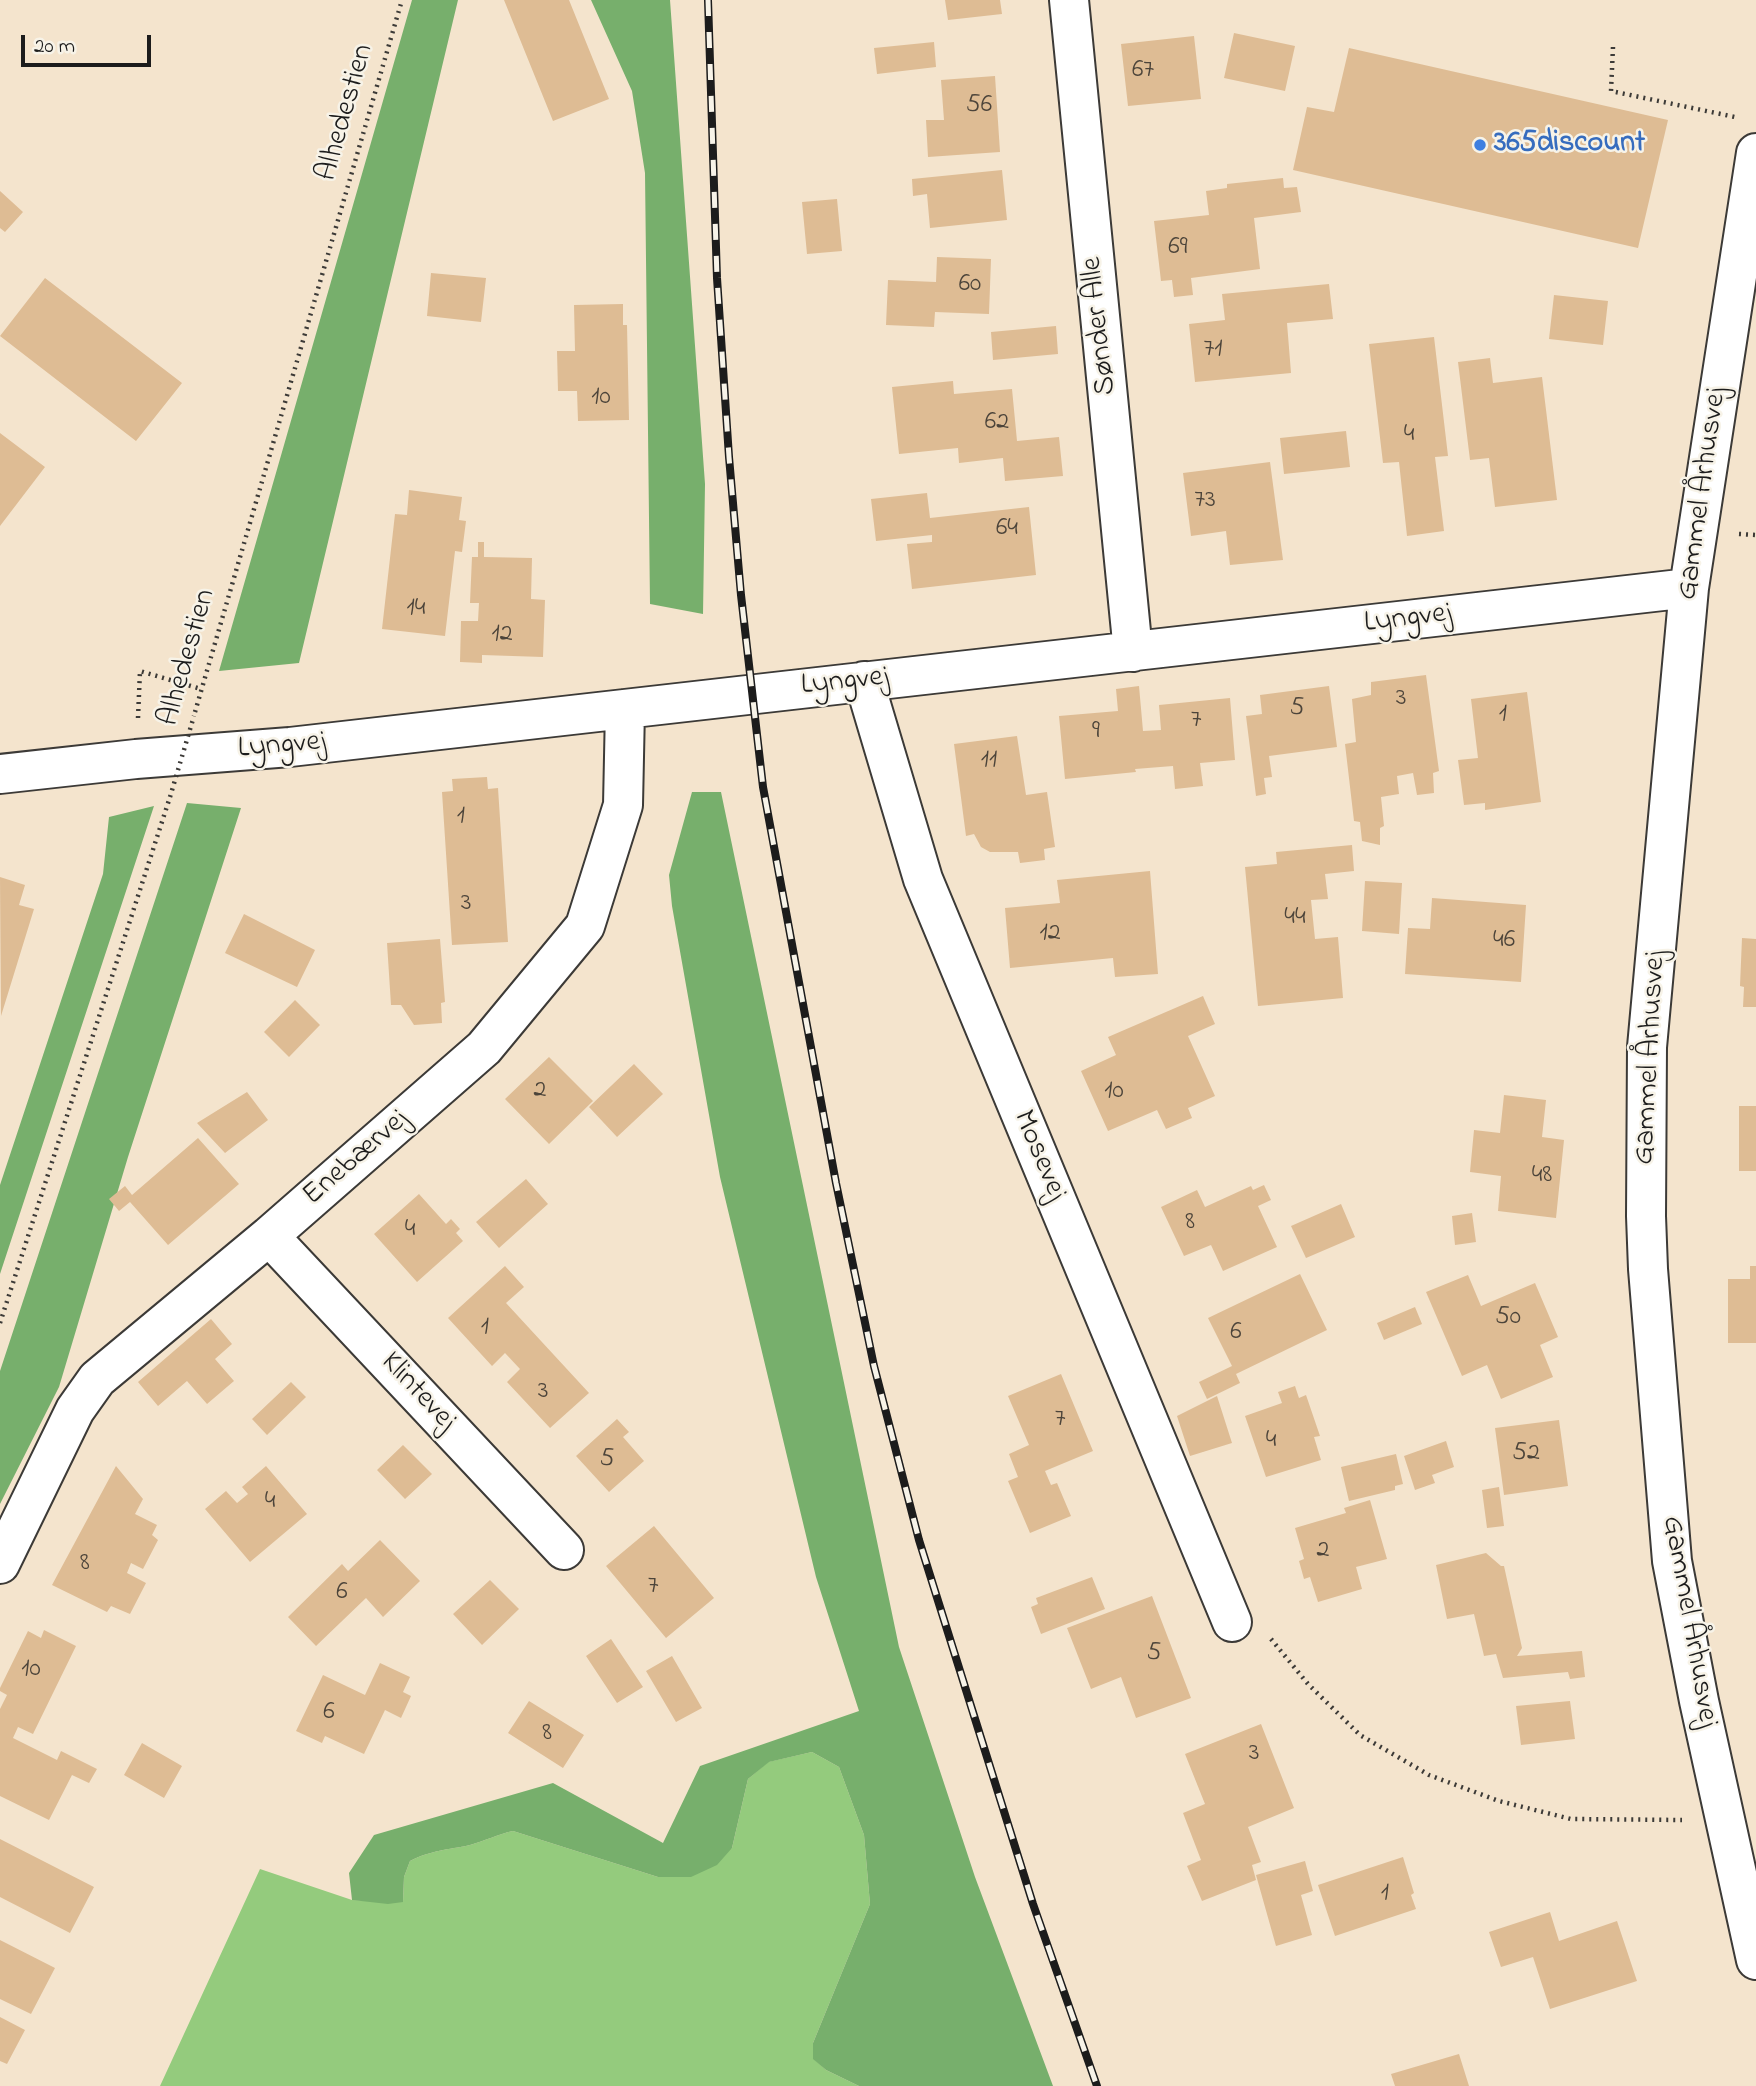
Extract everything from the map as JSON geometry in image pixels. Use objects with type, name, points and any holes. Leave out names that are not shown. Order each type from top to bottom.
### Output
[{"type":"street","name":"Sønder Alle","points":[[1069,0],[1133,652]]},
{"type":"street","name":"Gammel Århusvej","points":[[1750,136],[1689,588],[1647,1048],[1647,1255],[1672,1561],[1699,1701],[1741,1819],[1756,1961]]},
{"type":"street","name":"Lyngvej","points":[[0,774],[136,759],[290,747],[1689,588]]},
{"type":"street","name":"Mosevej","points":[[864,681],[923,879],[1232,1622]]},
{"type":"street","name":"Enebærvej","points":[[0,1564],[75,1410],[97,1379],[269,1236],[484,1048],[585,926],[624,805],[625,709]]},
{"type":"street","name":"Klintevej","points":[[269,1236],[564,1550]]},
{"type":"path","name":"Alhedestien","points":[[0,1322],[170,797],[402,0]]},
{"type":"path","points":[[1614,47],[1611,91],[1750,136]]},
{"type":"path","points":[[139,671],[201,689]]},
{"type":"path","points":[[1232,1622],[1266,1632],[1308,1684],[1360,1735],[1429,1774],[1499,1801],[1571,1819],[1741,1819]]},
{"type":"green space","points":[[412,0],[458,0],[299,663],[219,671]]},
{"type":"green space","points":[[591,0],[670,0],[705,484],[703,614],[650,604],[645,173],[632,91]]},
{"type":"green space","points":[[692,792],[721,792],[899,1647],[975,1877],[1053,2086],[859,2086],[826,2070],[813,2059],[813,2043],[870,1904],[864,1835],[839,1767],[812,1752],[769,1762],[748,1779],[732,1848],[717,1865],[691,1877],[658,1877],[513,1831],[470,1845],[433,1852],[410,1861],[404,1877],[403,1902],[388,1904],[352,1900],[349,1873],[374,1835],[553,1783],[663,1843],[700,1766],[859,1711],[816,1577],[720,1177],[672,906],[669,875]]},
{"type":"green space","points":[[187,803],[241,808],[128,1157],[59,1387],[0,1504],[0,1371]]},
{"type":"green space","points":[[154,806],[0,1274],[0,1185],[103,874],[109,817]]},
{"type":"green space","points":[[812,1752],[839,1767],[864,1835],[870,1904],[813,2043],[813,2058],[826,2070],[859,2086],[160,2086],[260,1869],[352,1900],[403,1902],[404,1877],[410,1861],[433,1852],[470,1845],[513,1831],[658,1877],[732,1848],[748,1779],[768,1762]]},
{"type":"building","points":[[504,0],[569,0],[609,99],[553,121]]},
{"type":"building","points":[[945,0],[1000,0],[1002,14],[948,20]]},
{"type":"building","points":[[1234,33],[1295,46],[1285,91],[1224,78]]},
{"type":"building","points":[[1194,36],[1201,99],[1128,106],[1121,44]]},
{"type":"building","points":[[934,42],[936,67],[877,74],[874,48]]},
{"type":"building","name":"365discount","points":[[1349,48],[1668,120],[1638,248],[1293,170],[1307,107],[1334,112]]},
{"type":"building","points":[[995,76],[1000,152],[928,157],[926,120],[944,120],[941,80]]},
{"type":"building","points":[[1002,170],[1007,220],[930,228],[927,194],[913,196],[912,179]]},
{"type":"building","points":[[1283,178],[1284,188],[1297,187],[1301,212],[1254,218],[1260,269],[1191,278],[1193,295],[1174,297],[1172,280],[1161,281],[1154,221],[1209,215],[1206,191],[1227,188],[1227,184]]},
{"type":"building","points":[[0,191],[23,212],[5,232],[0,228]]},
{"type":"building","points":[[837,199],[842,251],[807,254],[802,202]]},
{"type":"building","points":[[937,257],[991,259],[989,314],[935,312],[934,327],[886,325],[888,280],[936,282]]},
{"type":"building","points":[[431,273],[486,278],[481,322],[427,316]]},
{"type":"building","points":[[45,278],[182,383],[136,441],[0,336]]},
{"type":"building","points":[[1329,284],[1333,319],[1287,323],[1291,373],[1195,382],[1189,324],[1225,320],[1222,294]]},
{"type":"building","points":[[1554,295],[1608,301],[1603,345],[1549,339]]},
{"type":"building","points":[[623,304],[623,325],[627,325],[629,420],[578,421],[577,391],[558,391],[557,351],[575,351],[574,305]]},
{"type":"building","points":[[1056,326],[1058,354],[993,360],[991,332]]},
{"type":"building","points":[[1434,337],[1448,456],[1435,457],[1444,531],[1407,536],[1399,462],[1383,463],[1369,344]]},
{"type":"building","points":[[1490,358],[1493,383],[1542,377],[1557,500],[1495,507],[1489,458],[1470,460],[1458,362]]},
{"type":"building","points":[[953,381],[954,394],[1012,389],[1017,441],[1059,437],[1063,476],[1005,481],[1003,458],[959,463],[958,448],[899,454],[892,387]]},
{"type":"building","points":[[1346,431],[1350,467],[1284,474],[1280,438]]},
{"type":"building","points":[[0,433],[45,467],[0,526]]},
{"type":"building","points":[[1270,462],[1283,560],[1230,565],[1226,531],[1191,536],[1183,473]]},
{"type":"building","points":[[409,490],[462,497],[459,520],[466,521],[462,552],[455,551],[445,636],[382,629],[395,514],[407,515]]},
{"type":"building","points":[[927,493],[930,518],[1029,507],[1036,575],[912,589],[907,544],[932,542],[932,535],[876,541],[871,499]]},
{"type":"building","points":[[478,542],[484,542],[484,557],[532,558],[531,599],[545,600],[543,657],[482,655],[482,663],[460,662],[461,621],[478,621],[479,603],[470,603],[472,557],[478,557]]},
{"type":"building","points":[[1426,675],[1439,771],[1433,773],[1434,793],[1417,795],[1413,773],[1397,776],[1399,794],[1381,797],[1384,826],[1380,828],[1380,845],[1362,841],[1360,822],[1354,821],[1345,744],[1356,742],[1352,699],[1371,695],[1371,682]]},
{"type":"building","points":[[1139,686],[1143,731],[1161,730],[1159,705],[1230,698],[1235,760],[1200,763],[1203,786],[1175,789],[1173,766],[1065,779],[1059,716],[1118,711],[1116,689]]},
{"type":"building","points":[[1329,686],[1337,747],[1269,756],[1272,777],[1264,778],[1266,794],[1256,796],[1246,716],[1262,714],[1260,695]]},
{"type":"building","points":[[1527,692],[1541,802],[1485,810],[1485,803],[1464,805],[1458,760],[1478,758],[1471,699]]},
{"type":"building","points":[[1017,736],[1026,795],[1047,792],[1055,847],[1044,849],[1045,860],[1020,863],[1018,852],[990,852],[981,847],[974,834],[966,836],[954,744]]},
{"type":"building","points":[[487,777],[488,789],[498,788],[508,942],[452,945],[442,792],[453,791],[452,779]]},
{"type":"building","points":[[1352,845],[1354,871],[1325,874],[1328,899],[1311,900],[1315,939],[1338,937],[1343,998],[1258,1006],[1245,867],[1277,864],[1276,852]]},
{"type":"building","points":[[1150,871],[1158,974],[1115,977],[1113,958],[1010,968],[1005,908],[1060,903],[1057,880]]},
{"type":"building","points":[[0,877],[25,885],[19,905],[34,909],[1,1016]]},
{"type":"building","points":[[1365,881],[1402,883],[1399,934],[1362,931]]},
{"type":"building","points":[[1432,898],[1526,905],[1521,982],[1405,974],[1408,928],[1430,929]]},
{"type":"building","points":[[244,914],[315,950],[297,987],[225,953]]},
{"type":"building","points":[[1742,938],[1756,939],[1756,1007],[1743,1007],[1744,987],[1740,986]]},
{"type":"building","points":[[440,939],[445,1002],[441,1003],[442,1023],[414,1025],[401,1005],[391,1005],[387,943]]},
{"type":"building","points":[[1203,996],[1215,1024],[1188,1036],[1215,1096],[1188,1108],[1192,1118],[1166,1129],[1157,1110],[1108,1131],[1081,1071],[1116,1055],[1108,1037]]},
{"type":"building","points":[[295,1000],[320,1025],[289,1057],[264,1032]]},
{"type":"building","points":[[549,1057],[593,1101],[549,1144],[505,1099]]},
{"type":"building","points":[[634,1064],[663,1094],[617,1137],[589,1107]]},
{"type":"building","points":[[247,1092],[268,1120],[225,1153],[197,1123]]},
{"type":"building","points":[[1504,1095],[1546,1100],[1542,1137],[1564,1140],[1556,1218],[1498,1211],[1501,1176],[1470,1172],[1474,1130],[1500,1133]]},
{"type":"building","points":[[1739,1106],[1756,1106],[1756,1171],[1739,1171]]},
{"type":"building","points":[[198,1138],[239,1184],[168,1245],[130,1202],[119,1211],[109,1199],[125,1186],[132,1195]]},
{"type":"building","points":[[526,1179],[548,1204],[499,1248],[476,1222]]},
{"type":"building","points":[[1264,1185],[1271,1200],[1258,1206],[1277,1247],[1223,1271],[1211,1245],[1184,1256],[1161,1207],[1197,1190],[1205,1207],[1251,1186],[1253,1190]]},
{"type":"building","points":[[419,1194],[446,1224],[451,1219],[460,1229],[456,1233],[463,1241],[417,1282],[374,1234]]},
{"type":"building","points":[[1341,1204],[1355,1237],[1306,1258],[1291,1226]]},
{"type":"building","points":[[1472,1213],[1476,1242],[1455,1245],[1452,1216]]},
{"type":"building","points":[[505,1266],[524,1287],[506,1303],[589,1393],[550,1428],[507,1382],[520,1369],[505,1353],[492,1366],[448,1318]]},
{"type":"building","points":[[1750,1266],[1756,1266],[1756,1343],[1728,1343],[1728,1279],[1750,1279]]},
{"type":"building","points":[[1300,1274],[1327,1330],[1236,1374],[1240,1383],[1207,1399],[1199,1382],[1232,1366],[1208,1318]]},
{"type":"building","points":[[1468,1275],[1481,1306],[1535,1283],[1558,1337],[1540,1345],[1553,1377],[1501,1399],[1487,1365],[1462,1376],[1426,1292]]},
{"type":"building","points":[[1415,1307],[1422,1324],[1384,1340],[1377,1323]]},
{"type":"building","points":[[211,1319],[232,1344],[215,1359],[234,1381],[207,1404],[187,1381],[158,1406],[138,1382]]},
{"type":"building","points":[[1061,1374],[1093,1451],[1045,1471],[1051,1485],[1057,1483],[1071,1516],[1030,1533],[1008,1481],[1018,1477],[1009,1454],[1029,1445],[1008,1396]]},
{"type":"building","points":[[291,1382],[306,1397],[267,1435],[252,1419]]},
{"type":"building","points":[[1295,1386],[1299,1398],[1306,1395],[1320,1436],[1314,1437],[1321,1460],[1266,1477],[1245,1416],[1282,1403],[1278,1392]]},
{"type":"building","points":[[1217,1396],[1232,1443],[1190,1456],[1177,1416]]},
{"type":"building","points":[[617,1419],[629,1432],[623,1437],[644,1461],[609,1492],[576,1456]]},
{"type":"building","points":[[1559,1420],[1568,1486],[1504,1495],[1495,1428]]},
{"type":"building","points":[[1446,1441],[1454,1467],[1432,1475],[1435,1483],[1415,1490],[1404,1456]]},
{"type":"building","points":[[403,1445],[432,1474],[405,1499],[377,1470]]},
{"type":"building","points":[[1396,1454],[1403,1484],[1395,1486],[1395,1490],[1349,1501],[1341,1467]]},
{"type":"building","points":[[116,1466],[143,1499],[135,1514],[157,1525],[152,1535],[158,1540],[143,1569],[131,1563],[127,1573],[146,1583],[130,1614],[111,1606],[107,1612],[52,1585]]},
{"type":"building","points":[[266,1466],[307,1514],[250,1562],[205,1509],[226,1491],[237,1503],[248,1494],[242,1487]]},
{"type":"building","points":[[1499,1487],[1504,1526],[1487,1528],[1482,1490]]},
{"type":"building","points":[[1370,1500],[1387,1559],[1356,1567],[1362,1589],[1318,1602],[1310,1577],[1304,1579],[1299,1561],[1304,1559],[1295,1528],[1346,1513],[1344,1508]]},
{"type":"building","points":[[654,1526],[714,1598],[666,1638],[606,1566]]},
{"type":"building","points":[[380,1540],[420,1581],[383,1617],[366,1598],[316,1646],[288,1617],[342,1564],[348,1571]]},
{"type":"building","points":[[1486,1553],[1504,1566],[1522,1648],[1517,1656],[1582,1651],[1585,1677],[1570,1679],[1568,1672],[1503,1678],[1496,1654],[1484,1656],[1474,1614],[1447,1619],[1436,1565]]},
{"type":"building","points":[[1092,1577],[1105,1609],[1041,1634],[1031,1607],[1038,1604],[1036,1598]]},
{"type":"building","points":[[490,1580],[519,1609],[482,1645],[453,1614]]},
{"type":"building","points":[[1152,1596],[1191,1698],[1136,1718],[1121,1677],[1091,1689],[1067,1628]]},
{"type":"building","points":[[44,1630],[76,1646],[33,1734],[18,1727],[13,1738],[57,1760],[61,1751],[97,1769],[89,1783],[72,1775],[49,1820],[0,1796],[0,1709],[7,1695],[0,1691],[0,1688],[28,1631],[41,1638]]},
{"type":"building","points":[[611,1639],[643,1687],[617,1703],[586,1656]]},
{"type":"building","points":[[672,1656],[702,1708],[676,1722],[646,1671]]},
{"type":"building","points":[[380,1663],[410,1677],[403,1692],[411,1696],[401,1718],[385,1710],[364,1754],[325,1736],[322,1743],[296,1731],[323,1675],[365,1695]]},
{"type":"building","points":[[529,1701],[584,1735],[563,1768],[508,1733]]},
{"type":"building","points":[[1570,1701],[1575,1739],[1521,1745],[1516,1706]]},
{"type":"building","points":[[1261,1724],[1294,1808],[1248,1827],[1261,1862],[1252,1865],[1256,1880],[1202,1901],[1187,1866],[1201,1860],[1183,1813],[1205,1804],[1185,1754]]},
{"type":"building","points":[[142,1743],[182,1766],[164,1798],[124,1775]]},
{"type":"building","points":[[0,1839],[94,1887],[70,1933],[0,1897]]},
{"type":"building","points":[[1403,1857],[1416,1909],[1335,1936],[1318,1885]]},
{"type":"building","points":[[1305,1861],[1313,1891],[1301,1895],[1312,1935],[1276,1946],[1256,1875]]},
{"type":"building","points":[[1550,1912],[1559,1941],[1617,1921],[1637,1981],[1550,2009],[1533,1957],[1501,1967],[1489,1932]]},
{"type":"building","points":[[0,1940],[55,1968],[31,2014],[0,1999]]},
{"type":"building","points":[[0,2017],[25,2030],[7,2064],[0,2061]]},
{"type":"building","points":[[1459,2054],[1469,2086],[1395,2086],[1391,2074]]},
{"type":"railway","points":[[708,0],[717,278],[741,595],[763,787],[836,1183],[874,1366],[919,1540],[1033,1904],[1097,2086]]},
{"type":"place","name":"365discount","points":[[1480,145]]}]
